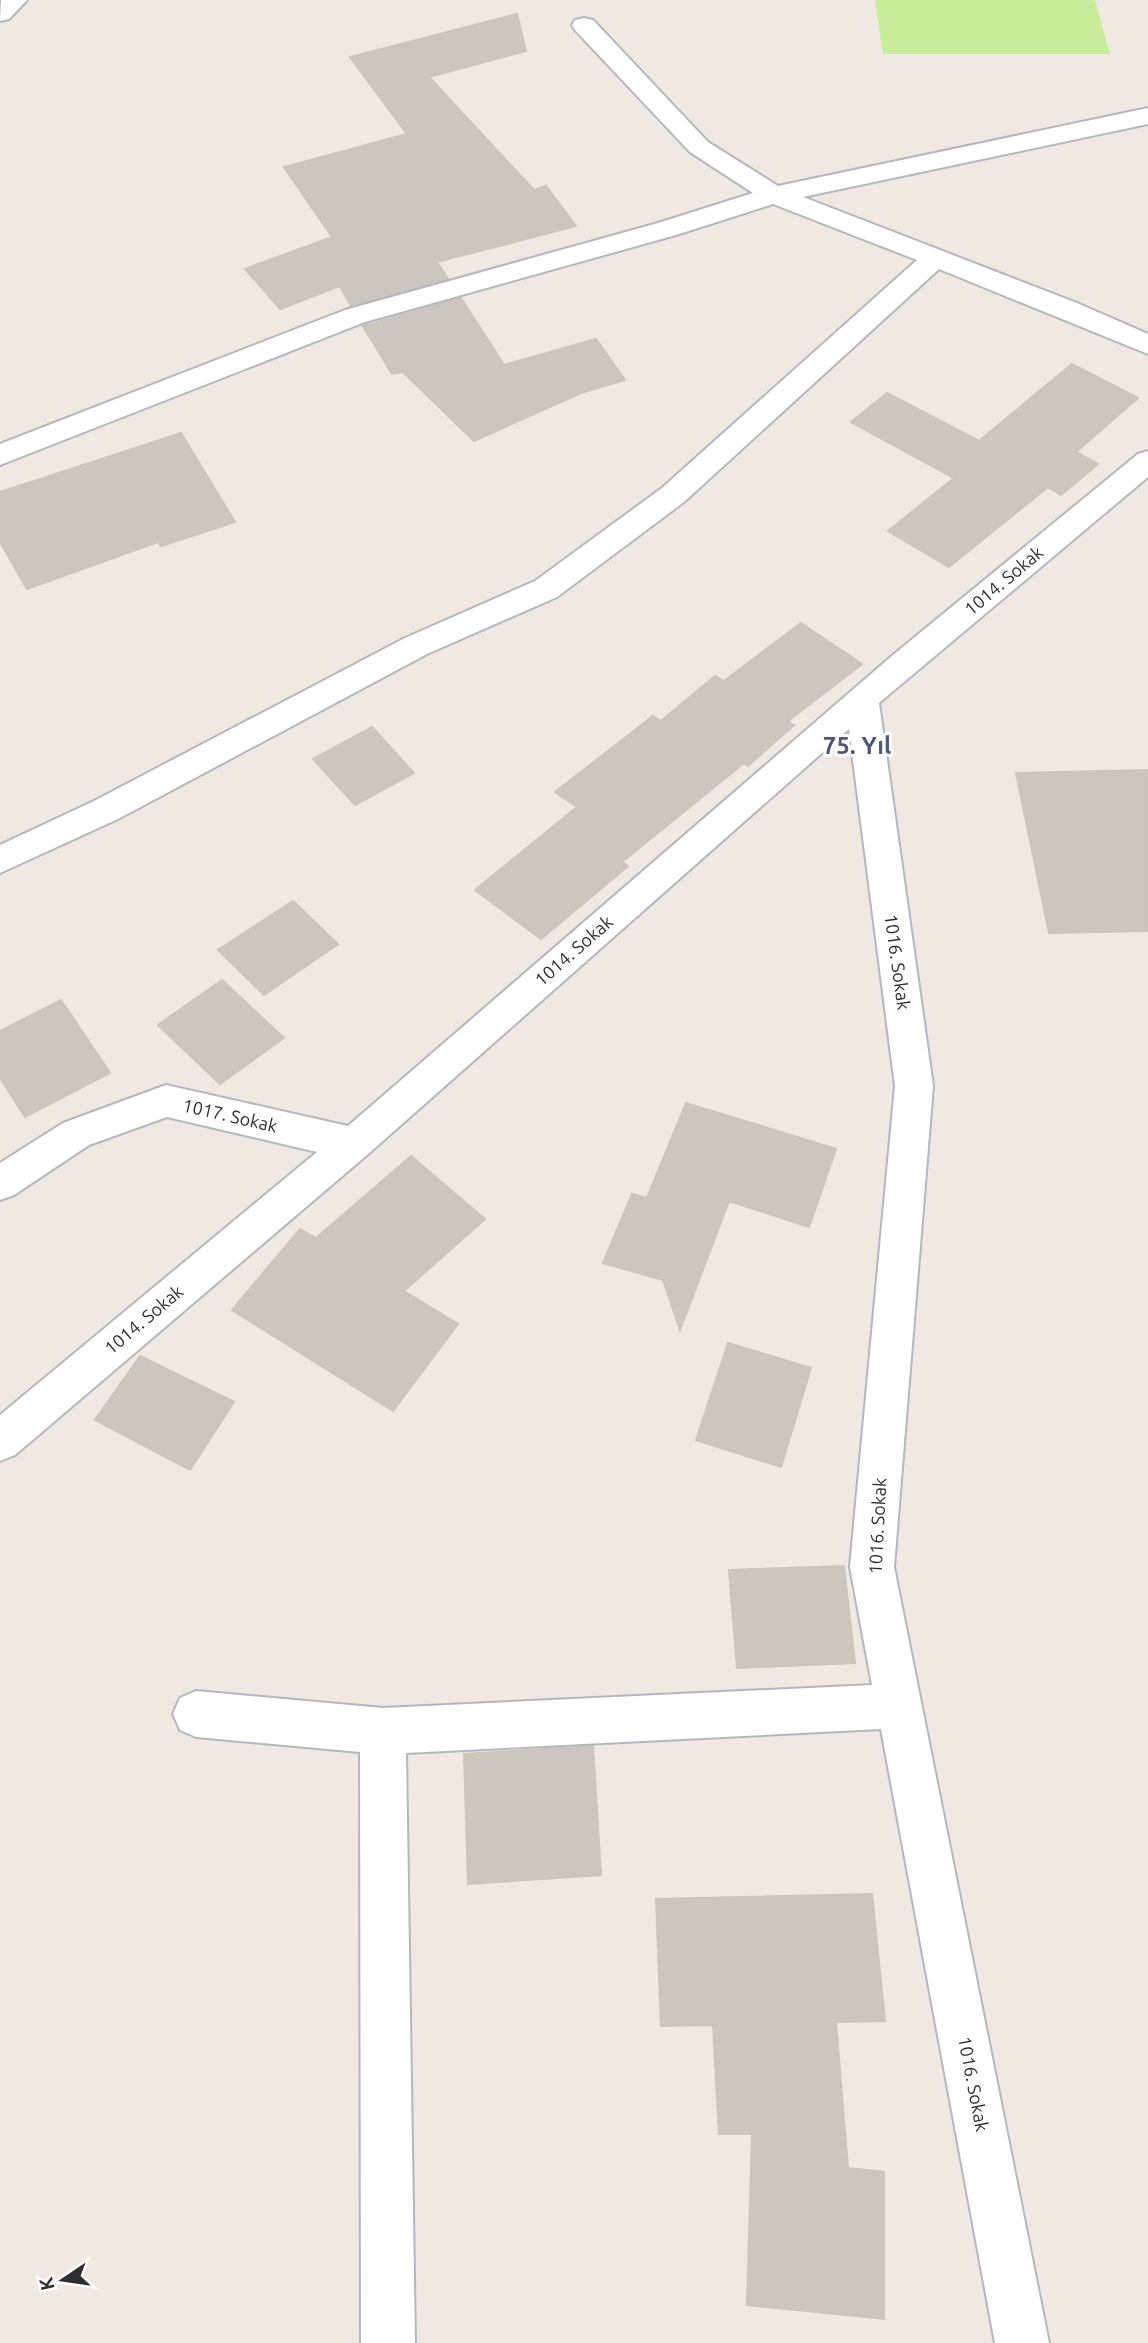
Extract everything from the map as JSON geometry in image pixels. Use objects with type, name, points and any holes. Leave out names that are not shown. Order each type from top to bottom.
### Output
[{"type":"street","points":[[0,14],[15,0]]},
{"type":"street","points":[[584,25],[699,147],[774,195],[1148,345]]},
{"type":"street","points":[[0,455],[355,316],[667,229],[774,195],[1148,116]]},
{"type":"street","points":[[0,860],[106,810],[416,646],[546,589],[673,495],[935,258]]},
{"type":"street","name":"1014. Sokak","points":[[0,1441],[354,1144],[862,700],[1148,461]]},
{"type":"street","name":"1016. Sokak","points":[[862,700],[914,1086],[872,1567],[1022,2343]]},
{"type":"street","name":"1017. Sokak","points":[[0,1183],[76,1134],[166,1101],[354,1144]]},
{"type":"street","points":[[196,1714],[383,1731],[899,1706]]},
{"type":"street","points":[[383,1731],[388,2343]]},
{"type":"green space","points":[[875,0],[1095,0],[1110,54],[883,54]]},
{"type":"building","points":[[517,14],[526,51],[429,77],[534,190],[546,186],[576,226],[437,262],[448,279],[351,306],[340,286],[280,309],[245,269],[332,237],[284,167],[407,134],[350,57]]},
{"type":"building","points":[[461,298],[504,365],[596,339],[625,380],[581,393],[474,441],[403,372],[392,374],[363,326]]},
{"type":"building","points":[[1072,364],[1138,398],[1076,452],[1098,464],[1061,495],[1048,487],[949,567],[888,531],[954,478],[851,422],[887,393],[979,441]]},
{"type":"building","points":[[181,433],[235,522],[161,546],[158,542],[27,589],[0,542],[0,492]]},
{"type":"building","points":[[801,623],[862,664],[788,721],[794,725],[748,766],[744,763],[622,862],[628,866],[541,939],[475,890],[577,807],[555,792],[653,716],[661,721],[715,676],[724,681]]},
{"type":"building","points":[[372,727],[414,773],[355,805],[313,759]]},
{"type":"building","points":[[1148,770],[1148,931],[1049,933],[1016,773]]},
{"type":"building","points":[[293,901],[338,944],[264,995],[218,950]]},
{"type":"building","points":[[222,980],[284,1038],[220,1084],[158,1025]]},
{"type":"building","points":[[61,1000],[110,1073],[25,1117],[0,1078],[0,1031]]},
{"type":"building","points":[[686,1103],[836,1149],[809,1227],[729,1201],[680,1330],[663,1280],[603,1263],[632,1194],[647,1198]]},
{"type":"building","points":[[411,1156],[485,1219],[404,1291],[458,1324],[393,1411],[232,1310],[300,1229],[316,1238]]},
{"type":"building","points":[[728,1343],[811,1368],[781,1467],[696,1440]]},
{"type":"building","points":[[140,1356],[234,1402],[190,1470],[95,1420]]},
{"type":"building","points":[[844,1566],[855,1663],[737,1668],[729,1570]]},
{"type":"building","points":[[593,1746],[601,1875],[468,1884],[464,1754]]},
{"type":"building","points":[[872,1894],[885,2021],[836,2022],[848,2168],[884,2172],[884,2319],[747,2305],[752,2134],[719,2134],[713,2025],[661,2026],[656,1899]]},
{"type":"district","name":"75. Yıl","points":[[857,746]]}]
